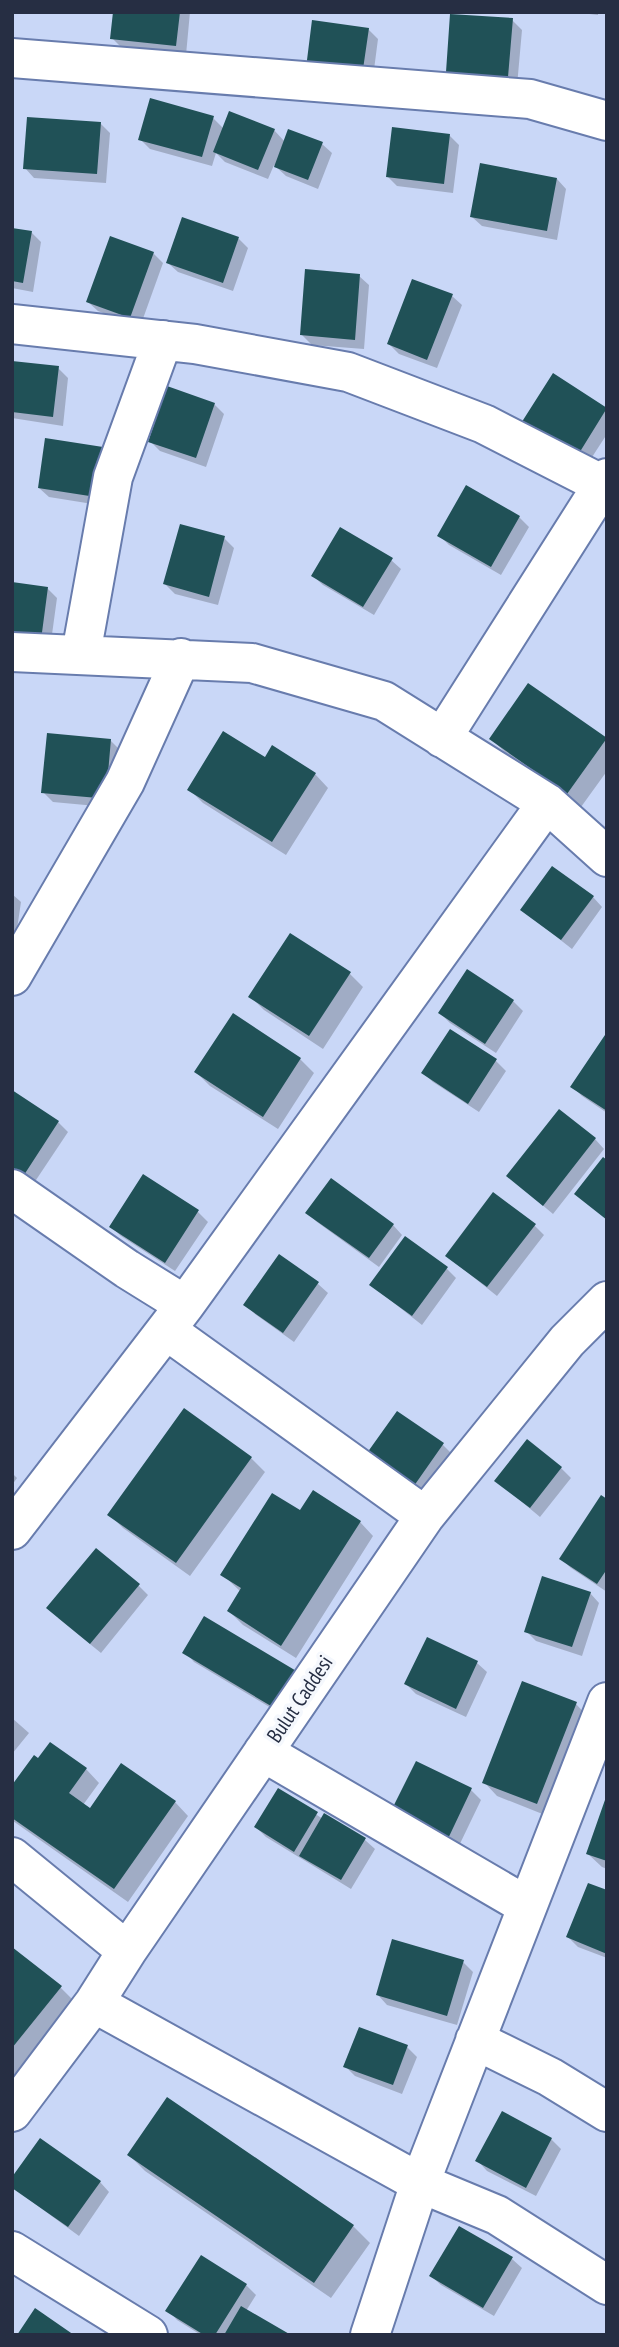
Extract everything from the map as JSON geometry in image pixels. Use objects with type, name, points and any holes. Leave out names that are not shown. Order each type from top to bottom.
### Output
[{"type":"street","points":[[12,58],[530,99],[607,121]]},
{"type":"street","points":[[12,324],[163,340],[348,372],[484,424],[605,483],[442,738]]},
{"type":"street","points":[[81,654],[113,477],[163,340]]},
{"type":"street","points":[[12,652],[252,663],[384,701],[547,803],[607,857]]},
{"type":"street","points":[[12,976],[125,782],[181,658]]},
{"type":"street","points":[[12,1530],[175,1317],[547,803]]},
{"type":"street","points":[[12,1189],[127,1269],[175,1317],[425,1516]]},
{"type":"street","name":"Bulut Caddesi","points":[[12,2112],[94,2003],[425,1516],[567,1340],[607,1301]]},
{"type":"street","points":[[370,2335],[420,2183],[527,1906],[603,1724]]},
{"type":"street","points":[[264,1752],[527,1906]]},
{"type":"street","points":[[12,1857],[127,1951]]},
{"type":"street","points":[[94,2003],[420,2183],[497,2215],[607,2285]]},
{"type":"street","points":[[475,2040],[551,2077],[607,2112]]},
{"type":"street","points":[[12,2251],[148,2335]]},
{"type":"building","points":[[113,12],[180,12],[176,46],[110,39]]},
{"type":"building","points":[[450,14],[513,18],[508,77],[446,72]]},
{"type":"building","points":[[312,20],[369,28],[362,76],[306,68]]},
{"type":"building","points":[[150,98],[214,116],[202,157],[138,140]]},
{"type":"building","points":[[229,111],[275,129],[258,170],[213,152]]},
{"type":"building","points":[[27,117],[101,122],[97,174],[23,169]]},
{"type":"building","points":[[392,127],[450,134],[444,184],[386,177]]},
{"type":"building","points":[[288,129],[323,142],[308,180],[274,167]]},
{"type":"building","points":[[480,163],[557,178],[547,231],[470,217]]},
{"type":"building","points":[[182,217],[239,237],[223,283],[166,263]]},
{"type":"building","points":[[12,228],[32,231],[23,283],[12,281]]},
{"type":"building","points":[[110,236],[154,252],[130,318],[86,302]]},
{"type":"building","points":[[305,269],[360,274],[355,340],[300,335]]},
{"type":"building","points":[[412,279],[453,294],[427,360],[387,344]]},
{"type":"building","points":[[12,361],[59,366],[53,417],[12,412]]},
{"type":"building","points":[[553,373],[607,408],[573,463],[518,428]]},
{"type":"building","points":[[167,386],[215,403],[196,458],[148,442]]},
{"type":"building","points":[[45,438],[103,447],[96,497],[38,488]]},
{"type":"building","points":[[466,485],[520,516],[491,567],[437,536]]},
{"type":"building","points":[[180,524],[225,536],[209,597],[163,584]]},
{"type":"building","points":[[340,527],[393,558],[363,607],[311,576]]},
{"type":"building","points":[[12,582],[48,587],[41,640],[12,637]]},
{"type":"building","points":[[528,683],[607,738],[567,794],[489,739]]},
{"type":"building","points":[[223,731],[265,757],[272,745],[316,773],[272,842],[187,790]]},
{"type":"building","points":[[47,733],[111,739],[107,785],[99,785],[98,798],[41,793]]},
{"type":"building","points":[[552,866],[594,896],[561,940],[520,910]]},
{"type":"building","points":[[290,933],[351,972],[309,1036],[248,997]]},
{"type":"building","points":[[467,969],[514,1000],[485,1044],[438,1013]]},
{"type":"building","points":[[233,1013],[301,1058],[263,1117],[194,1072]]},
{"type":"building","points":[[450,1029],[497,1059],[468,1104],[421,1073]]},
{"type":"building","points":[[607,1032],[607,1111],[570,1087]]},
{"type":"building","points":[[12,1090],[59,1121],[24,1175],[12,1167]]},
{"type":"building","points":[[559,1109],[596,1138],[543,1206],[506,1176]]},
{"type":"building","points":[[603,1157],[607,1160],[607,1220],[574,1194]]},
{"type":"building","points":[[143,1174],[199,1210],[165,1263],[109,1227]]},
{"type":"building","points":[[331,1178],[394,1224],[369,1258],[305,1213]]},
{"type":"building","points":[[493,1192],[536,1224],[487,1287],[445,1256]]},
{"type":"building","points":[[405,1236],[448,1267],[412,1316],[369,1285]]},
{"type":"building","points":[[279,1254],[319,1282],[283,1333],[243,1305]]},
{"type":"building","points":[[184,1408],[252,1457],[176,1563],[107,1515]]},
{"type":"building","points":[[397,1411],[444,1443],[409,1493],[362,1460]]},
{"type":"building","points":[[527,1439],[562,1467],[530,1508],[494,1481]]},
{"type":"building","points":[[313,1490],[361,1521],[281,1646],[227,1611],[241,1588],[220,1575],[272,1493],[300,1510]]},
{"type":"building","points":[[601,1495],[607,1499],[607,1569],[597,1584],[559,1559]]},
{"type":"building","points":[[96,1548],[140,1584],[90,1644],[46,1608]]},
{"type":"building","points":[[542,1576],[591,1592],[572,1647],[524,1632]]},
{"type":"building","points":[[204,1616],[298,1672],[276,1709],[182,1653]]},
{"type":"building","points":[[427,1637],[478,1661],[456,1709],[404,1684]]},
{"type":"building","points":[[522,1681],[577,1702],[537,1804],[482,1783]]},
{"type":"building","points":[[50,1742],[87,1768],[69,1793],[90,1808],[121,1763],[176,1801],[114,1889],[12,1818],[12,1785],[34,1755],[38,1758]]},
{"type":"building","points":[[416,1761],[472,1788],[445,1845],[388,1817]]},
{"type":"building","points":[[278,1788],[318,1812],[294,1852],[254,1827]]},
{"type":"building","points":[[607,1797],[607,1861],[586,1854]]},
{"type":"building","points":[[324,1813],[366,1838],[341,1880],[299,1856]]},
{"type":"building","points":[[588,1883],[607,1890],[607,1954],[566,1937]]},
{"type":"building","points":[[392,1939],[464,1960],[447,2016],[376,1995]]},
{"type":"building","points":[[12,1947],[62,1986],[12,2048]]},
{"type":"building","points":[[359,2027],[408,2045],[393,2085],[343,2067]]},
{"type":"building","points":[[167,2097],[354,2225],[314,2283],[127,2155]]},
{"type":"building","points":[[502,2111],[552,2138],[526,2188],[475,2161]]},
{"type":"building","points":[[40,2138],[101,2181],[68,2227],[12,2188],[12,2177]]},
{"type":"building","points":[[459,2226],[513,2257],[483,2308],[429,2276]]},
{"type":"building","points":[[201,2255],[247,2284],[215,2335],[204,2335],[165,2311]]},
{"type":"building","points":[[241,2306],[291,2335],[224,2335]]},
{"type":"building","points":[[35,2308],[74,2335],[17,2335]]}]
